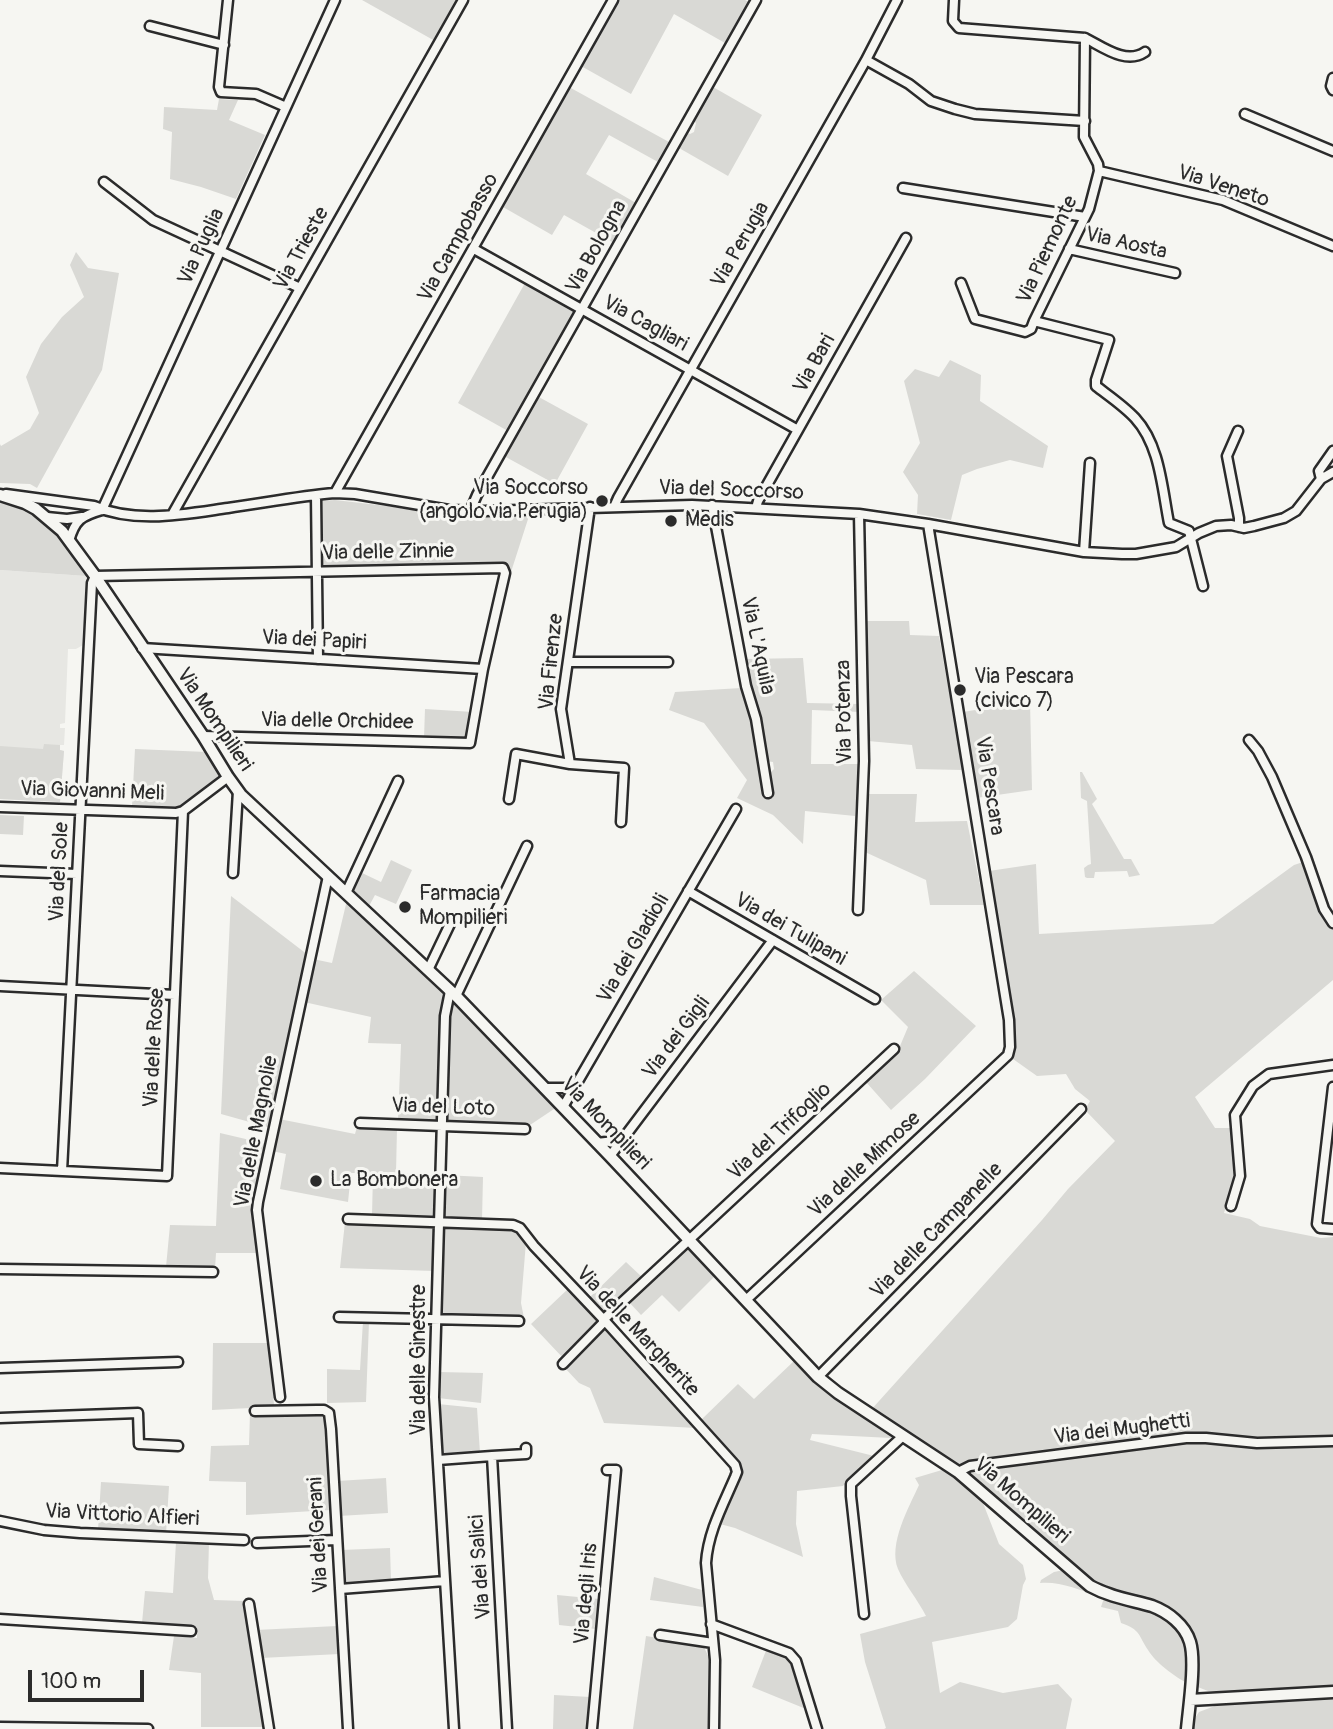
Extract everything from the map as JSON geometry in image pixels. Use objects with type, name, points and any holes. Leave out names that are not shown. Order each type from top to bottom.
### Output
[{"type":"street","points":[[228,0],[219,87],[221,92],[256,94],[286,107]]},
{"type":"street","name":"Via Puglia","points":[[102,510],[335,0]]},
{"type":"street","name":"Via Trieste","points":[[172,515],[463,0]]},
{"type":"street","name":"Via Campobasso","points":[[335,493],[613,0]]},
{"type":"street","name":"Via Bologna","points":[[470,511],[756,0]]},
{"type":"street","name":"Via Perugia","points":[[614,507],[866,60],[897,0]]},
{"type":"street","points":[[954,0],[953,21],[959,28],[1085,38],[1116,54],[1133,58],[1145,52]]},
{"type":"street","points":[[150,26],[223,45]]},
{"type":"street","points":[[1085,38],[1084,137],[1099,171]]},
{"type":"street","points":[[866,60],[909,84],[931,101],[955,109],[975,114],[1085,121]]},
{"type":"street","points":[[1333,78],[1333,90]]},
{"type":"street","points":[[1245,114],[1333,150]]},
{"type":"street","name":"Via Piemonte","points":[[1099,171],[1089,209],[1034,321],[1109,340],[1096,386],[1136,419],[1148,436],[1155,453],[1169,523],[1189,531],[1191,539]]},
{"type":"street","name":"Via Veneto","points":[[1099,171],[1223,200],[1333,246]]},
{"type":"street","points":[[104,182],[153,220],[300,288]]},
{"type":"street","points":[[903,188],[1085,217]]},
{"type":"street","name":"Via Bari","points":[[756,508],[906,238]]},
{"type":"street","name":"Via Cagliari","points":[[474,248],[798,430]]},
{"type":"street","name":"Via Aosta","points":[[1069,249],[1175,273]]},
{"type":"street","points":[[961,283],[975,319],[1025,332],[1031,329],[1034,321]]},
{"type":"street","points":[[1238,430],[1227,456],[1239,527]]},
{"type":"street","points":[[1321,479],[1319,471],[1333,451]]},
{"type":"street","points":[[1084,552],[1090,463]]},
{"type":"street","name":"Via del Soccorso","points":[[0,494],[68,502],[137,515],[172,515],[335,493],[439,509],[470,511],[712,505],[859,514],[1097,554],[1136,554],[1176,547],[1216,526],[1254,526],[1291,514],[1321,479],[1333,472]]},
{"type":"street","name":"Via Mompilieri","points":[[0,494],[25,503],[52,520],[69,541],[238,791],[453,993],[818,1377],[958,1472],[1090,1586],[1159,1609],[1179,1624],[1188,1636],[1192,1651],[1187,1729]]},
{"type":"street","points":[[316,495],[318,659]]},
{"type":"street","points":[[52,520],[68,502]]},
{"type":"street","name":"Via L'Aquila","points":[[712,505],[746,686],[756,719],[768,793]]},
{"type":"street","name":"Via Firenze","points":[[570,764],[561,709],[590,507]]},
{"type":"street","points":[[52,520],[83,517],[102,510]]},
{"type":"street","name":"Via Potenza","points":[[858,910],[864,761],[859,514]]},
{"type":"street","points":[[69,541],[76,523],[83,517]]},
{"type":"street","name":"Via Pescara","points":[[928,524],[1010,1020],[1008,1055]]},
{"type":"street","points":[[1191,539],[1203,586]]},
{"type":"street","name":"Via delle Zinnie","points":[[95,576],[503,568],[505,573],[483,669],[470,743]]},
{"type":"street","name":"Via del Sole","points":[[62,1171],[92,583],[95,576]]},
{"type":"street","name":"Via dei Papiri","points":[[142,648],[483,669]]},
{"type":"street","points":[[568,662],[668,662]]},
{"type":"street","name":"Via delle Orchidee","points":[[203,736],[470,743]]},
{"type":"street","points":[[1249,740],[1272,777],[1306,857],[1324,909],[1333,923]]},
{"type":"street","points":[[509,799],[516,754],[570,764],[624,768],[621,822]]},
{"type":"street","points":[[183,811],[228,777]]},
{"type":"street","points":[[346,893],[398,781]]},
{"type":"street","points":[[233,873],[238,791]]},
{"type":"street","name":"Via Giovanni Meli","points":[[0,807],[176,813],[183,811]]},
{"type":"street","name":"Via dei Gladioli","points":[[563,1107],[736,809]]},
{"type":"street","name":"Via delle Rose","points":[[0,1168],[167,1176],[183,811]]},
{"type":"street","name":"Via delle Ginestre","points":[[454,1729],[435,1397],[445,1016],[453,993],[527,846]]},
{"type":"street","points":[[0,871],[77,874]]},
{"type":"street","name":"Via delle Magnolie","points":[[280,1397],[257,1202],[328,876]]},
{"type":"street","name":"Via dei Tulipani","points":[[688,891],[875,999]]},
{"type":"street","points":[[428,970],[450,924]]},
{"type":"street","name":"Via dei Gigli","points":[[610,1156],[773,940]]},
{"type":"street","points":[[0,986],[176,995]]},
{"type":"street","name":"Via del Trifoglio","points":[[563,1364],[604,1320],[894,1049]]},
{"type":"street","name":"Via delle Mimose","points":[[746,1300],[1008,1055]]},
{"type":"street","points":[[1231,1206],[1240,1176],[1235,1115],[1253,1086],[1269,1074],[1333,1065]]},
{"type":"street","points":[[544,1087],[574,1088]]},
{"type":"street","points":[[1333,1087],[1317,1224],[1333,1229]]},
{"type":"street","name":"Via delle Campanelle","points":[[818,1377],[1081,1109]]},
{"type":"street","name":"Via del Loto","points":[[360,1123],[525,1129]]},
{"type":"street","points":[[597,1143],[622,1140]]},
{"type":"street","name":"Via delle Margherite","points":[[348,1219],[513,1225],[520,1228],[735,1465],[737,1472],[710,1534],[707,1550],[711,1624]]},
{"type":"street","points":[[0,1269],[213,1272]]},
{"type":"street","points":[[339,1317],[519,1321]]},
{"type":"street","points":[[0,1368],[178,1362]]},
{"type":"street","name":"Via dei Gerani","points":[[255,1411],[324,1410],[329,1413],[348,1729]]},
{"type":"street","points":[[0,1418],[138,1413],[139,1444],[178,1446]]},
{"type":"street","points":[[864,1614],[851,1484],[903,1436]]},
{"type":"street","name":"Via dei Mughetti","points":[[958,1472],[970,1466],[1186,1438],[1257,1443],[1333,1441]]},
{"type":"street","points":[[438,1460],[526,1454],[526,1448]]},
{"type":"street","name":"Via dei Salici","points":[[492,1456],[507,1729]]},
{"type":"street","name":"Via degli Iris","points":[[592,1729],[616,1470],[607,1470]]},
{"type":"street","name":"Via Vittorio Alfieri","points":[[0,1521],[68,1532],[244,1540]]},
{"type":"street","points":[[257,1543],[337,1540]]},
{"type":"street","points":[[340,1589],[445,1581]]},
{"type":"street","points":[[249,1604],[269,1729]]},
{"type":"street","points":[[0,1619],[191,1631]]},
{"type":"street","points":[[714,1729],[715,1660],[711,1624],[789,1653],[796,1661],[817,1729]]},
{"type":"street","points":[[660,1635],[713,1643]]},
{"type":"street","points":[[1190,1700],[1333,1692]]},
{"type":"street","points":[[0,1727],[148,1729]]},
{"type":"shaded area","points":[[362,0],[457,0],[435,41]]},
{"type":"shaded area","points":[[618,0],[749,2],[725,43],[674,14],[631,94],[581,66]]},
{"type":"shaded area","points":[[569,87],[669,142],[658,162],[609,135],[586,174],[636,203],[614,243],[564,215],[552,235],[503,207]]},
{"type":"shaded area","points":[[713,87],[762,115],[728,176],[679,148],[688,133],[694,132],[694,121]]},
{"type":"shaded area","points":[[219,99],[238,100],[229,120],[265,135],[236,199],[170,179],[172,132],[163,129],[164,107],[217,110]]},
{"type":"shaded area","points":[[76,252],[88,268],[119,273],[102,370],[37,488],[30,484],[0,483],[0,444],[1,446],[30,429],[39,413],[26,377],[41,344],[62,317],[84,297],[70,265]]},
{"type":"shaded area","points":[[525,283],[575,311],[508,431],[458,403]]},
{"type":"shaded area","points":[[950,360],[981,375],[980,401],[1048,446],[1043,468],[1010,460],[962,475],[951,520],[917,514],[918,495],[903,472],[920,443],[904,381],[915,369],[939,377]]},
{"type":"shaded area","points":[[537,396],[588,424],[555,484],[504,456]]},
{"type":"shaded area","points":[[335,500],[459,517],[529,516],[511,572],[508,564],[326,567],[320,561],[320,501]]},
{"type":"shaded area","points":[[0,501],[33,516],[52,530],[76,557],[86,576],[0,570]]},
{"type":"shaded area","points":[[0,570],[86,576],[83,645],[68,649],[65,723],[60,724],[60,728],[65,728],[64,745],[60,745],[60,750],[64,751],[60,802],[0,799]]},
{"type":"shaded area","points":[[866,621],[909,621],[910,635],[939,636],[963,770],[916,769],[912,745],[868,741]]},
{"type":"shaded area","points":[[803,658],[807,703],[860,704],[860,712],[812,710],[811,764],[859,764],[855,816],[805,811],[803,844],[773,815],[737,798],[747,780],[704,723],[669,710],[675,692],[741,688],[754,723],[765,798],[773,798],[769,774],[774,769],[773,762],[765,761],[757,708],[745,659]]},
{"type":"shaded area","points":[[1030,701],[1032,790],[976,798],[963,712]]},
{"type":"shaded area","points":[[425,709],[473,712],[469,737],[424,738]]},
{"type":"shaded area","points":[[44,744],[60,745],[60,750],[64,751],[60,802],[0,799],[0,746],[43,749]]},
{"type":"shaded area","points":[[135,749],[207,752],[221,772],[200,795],[181,807],[174,809],[132,806]]},
{"type":"shaded area","points":[[1080,772],[1097,799],[1092,804],[1124,859],[1131,859],[1140,875],[1129,877],[1127,871],[1095,872],[1094,878],[1085,877],[1084,868],[1091,864],[1087,801],[1081,798]]},
{"type":"shaded area","points":[[868,794],[917,794],[915,822],[967,821],[984,905],[930,905],[926,880],[865,852]]},
{"type":"shaded area","points":[[0,815],[24,816],[23,835],[0,834]]},
{"type":"shaded area","points":[[391,860],[412,870],[396,904],[375,895],[368,908],[350,892],[360,872],[381,882]]},
{"type":"shaded area","points":[[1306,861],[1325,918],[1333,927],[1333,980],[1195,1097],[1215,1128],[1230,1128],[1237,1170],[1224,1213],[1250,1219],[1260,1226],[1321,1238],[1333,1237],[1333,1437],[1250,1440],[1207,1434],[1179,1434],[952,1465],[870,1411],[1068,1189],[1115,1141],[1085,1110],[1090,1101],[1075,1089],[1066,1074],[1037,1076],[1013,1059],[1013,1015],[989,871],[1036,864],[1039,934],[1213,924],[1294,865]]},
{"type":"shaded area","points":[[231,896],[308,955],[271,1128],[221,1114]]},
{"type":"shaded area","points":[[347,900],[441,988],[438,1122],[398,1121],[401,1044],[368,1043],[371,1017],[304,1002],[313,959],[332,963]]},
{"type":"shaded area","points":[[914,971],[976,1026],[891,1110],[866,1082],[900,1046],[908,1027],[881,1000]]},
{"type":"shaded area","points":[[454,1002],[557,1107],[527,1127],[445,1122],[449,1014]]},
{"type":"shaded area","points":[[279,1119],[355,1134],[357,1127],[397,1128],[396,1173],[436,1175],[435,1218],[372,1216],[373,1173],[351,1173],[348,1202],[280,1189],[286,1154],[272,1151]]},
{"type":"shaded area","points":[[220,1133],[267,1144],[253,1211],[258,1253],[216,1253],[215,1269],[166,1267],[170,1225],[216,1226]]},
{"type":"shaded area","points":[[444,1175],[483,1177],[482,1220],[442,1219]]},
{"type":"shaded area","points":[[345,1222],[435,1225],[434,1271],[340,1268]]},
{"type":"shaded area","points":[[443,1225],[514,1228],[521,1233],[526,1242],[521,1303],[524,1318],[439,1317]]},
{"type":"shaded area","points":[[688,1247],[714,1277],[679,1312],[662,1295],[641,1315],[628,1301]]},
{"type":"shaded area","points":[[626,1262],[643,1278],[604,1314],[589,1298]]},
{"type":"shaded area","points":[[569,1288],[601,1322],[564,1359],[531,1324]]},
{"type":"shaded area","points":[[363,1321],[369,1322],[366,1402],[327,1403],[327,1369],[360,1370]]},
{"type":"shaded area","points":[[603,1328],[696,1428],[604,1423],[590,1388],[579,1383],[564,1367]]},
{"type":"shaded area","points":[[213,1343],[269,1343],[274,1405],[212,1410]]},
{"type":"shaded area","points":[[794,1361],[828,1391],[889,1433],[891,1438],[812,1434],[810,1440],[874,1456],[843,1486],[797,1491],[796,1524],[803,1557],[720,1524],[742,1474],[740,1461],[701,1420],[738,1384],[754,1399]]},
{"type":"shaded area","points":[[439,1372],[483,1373],[481,1403],[438,1398]]},
{"type":"shaded area","points":[[438,1404],[477,1408],[480,1453],[441,1457]]},
{"type":"shaded area","points":[[310,1412],[326,1415],[331,1510],[246,1515],[246,1482],[209,1481],[211,1446],[249,1445],[250,1413]]},
{"type":"shaded area","points":[[1209,1441],[1333,1444],[1333,1686],[1231,1692],[1208,1691],[1195,1686],[1185,1624],[1102,1589],[1079,1573],[966,1472],[971,1469]]},
{"type":"shaded area","points":[[942,1470],[954,1475],[983,1503],[999,1544],[1023,1565],[1026,1579],[1017,1619],[1008,1627],[932,1642],[940,1693],[960,1682],[1003,1693],[1058,1684],[1072,1699],[1066,1729],[884,1729],[886,1728],[865,1662],[860,1634],[926,1616],[898,1569],[896,1548],[905,1515],[919,1485],[915,1478]]},
{"type":"shaded area","points":[[386,1478],[388,1513],[339,1516],[337,1481]]},
{"type":"shaded area","points":[[101,1482],[169,1486],[166,1534],[98,1530]]},
{"type":"shaded area","points":[[178,1540],[209,1542],[208,1578],[214,1600],[244,1601],[263,1727],[201,1727],[201,1673],[169,1670],[174,1636],[197,1638],[197,1627],[142,1623],[145,1591],[173,1593]]},
{"type":"shaded area","points":[[390,1548],[391,1581],[343,1585],[341,1550]]},
{"type":"shaded area","points":[[1064,1570],[1098,1596],[1062,1585],[1040,1583],[1054,1572]]},
{"type":"shaded area","points":[[654,1577],[702,1590],[703,1607],[650,1600]]},
{"type":"shaded area","points":[[557,1595],[599,1599],[596,1629],[559,1625]]},
{"type":"shaded area","points":[[1104,1598],[1155,1613],[1178,1627],[1185,1637],[1188,1649],[1187,1683],[1155,1659],[1136,1631],[1121,1623],[1118,1611],[1101,1607]]},
{"type":"shaded area","points":[[337,1626],[339,1654],[261,1658],[256,1630]]},
{"type":"shaded area","points":[[646,1636],[703,1645],[711,1662],[709,1729],[633,1729]]},
{"type":"shaded area","points":[[767,1648],[781,1653],[791,1663],[806,1709],[752,1687]]},
{"type":"shaded area","points":[[554,1695],[590,1697],[587,1729],[553,1729]]},
{"type":"shaded area","points":[[1333,1698],[1333,1729],[1191,1729],[1199,1712],[1220,1704]]},
{"type":"place","name":"Via Soccorso (angolo via Perugia)","points":[[602,501]]},
{"type":"place","name":"Medis","points":[[671,521]]},
{"type":"place","name":"Via Pescara (civico 7)","points":[[960,690]]},
{"type":"place","name":"Farmacia Mompilieri","points":[[405,907]]},
{"type":"place","name":"La Bombonera","points":[[316,1181]]}]
